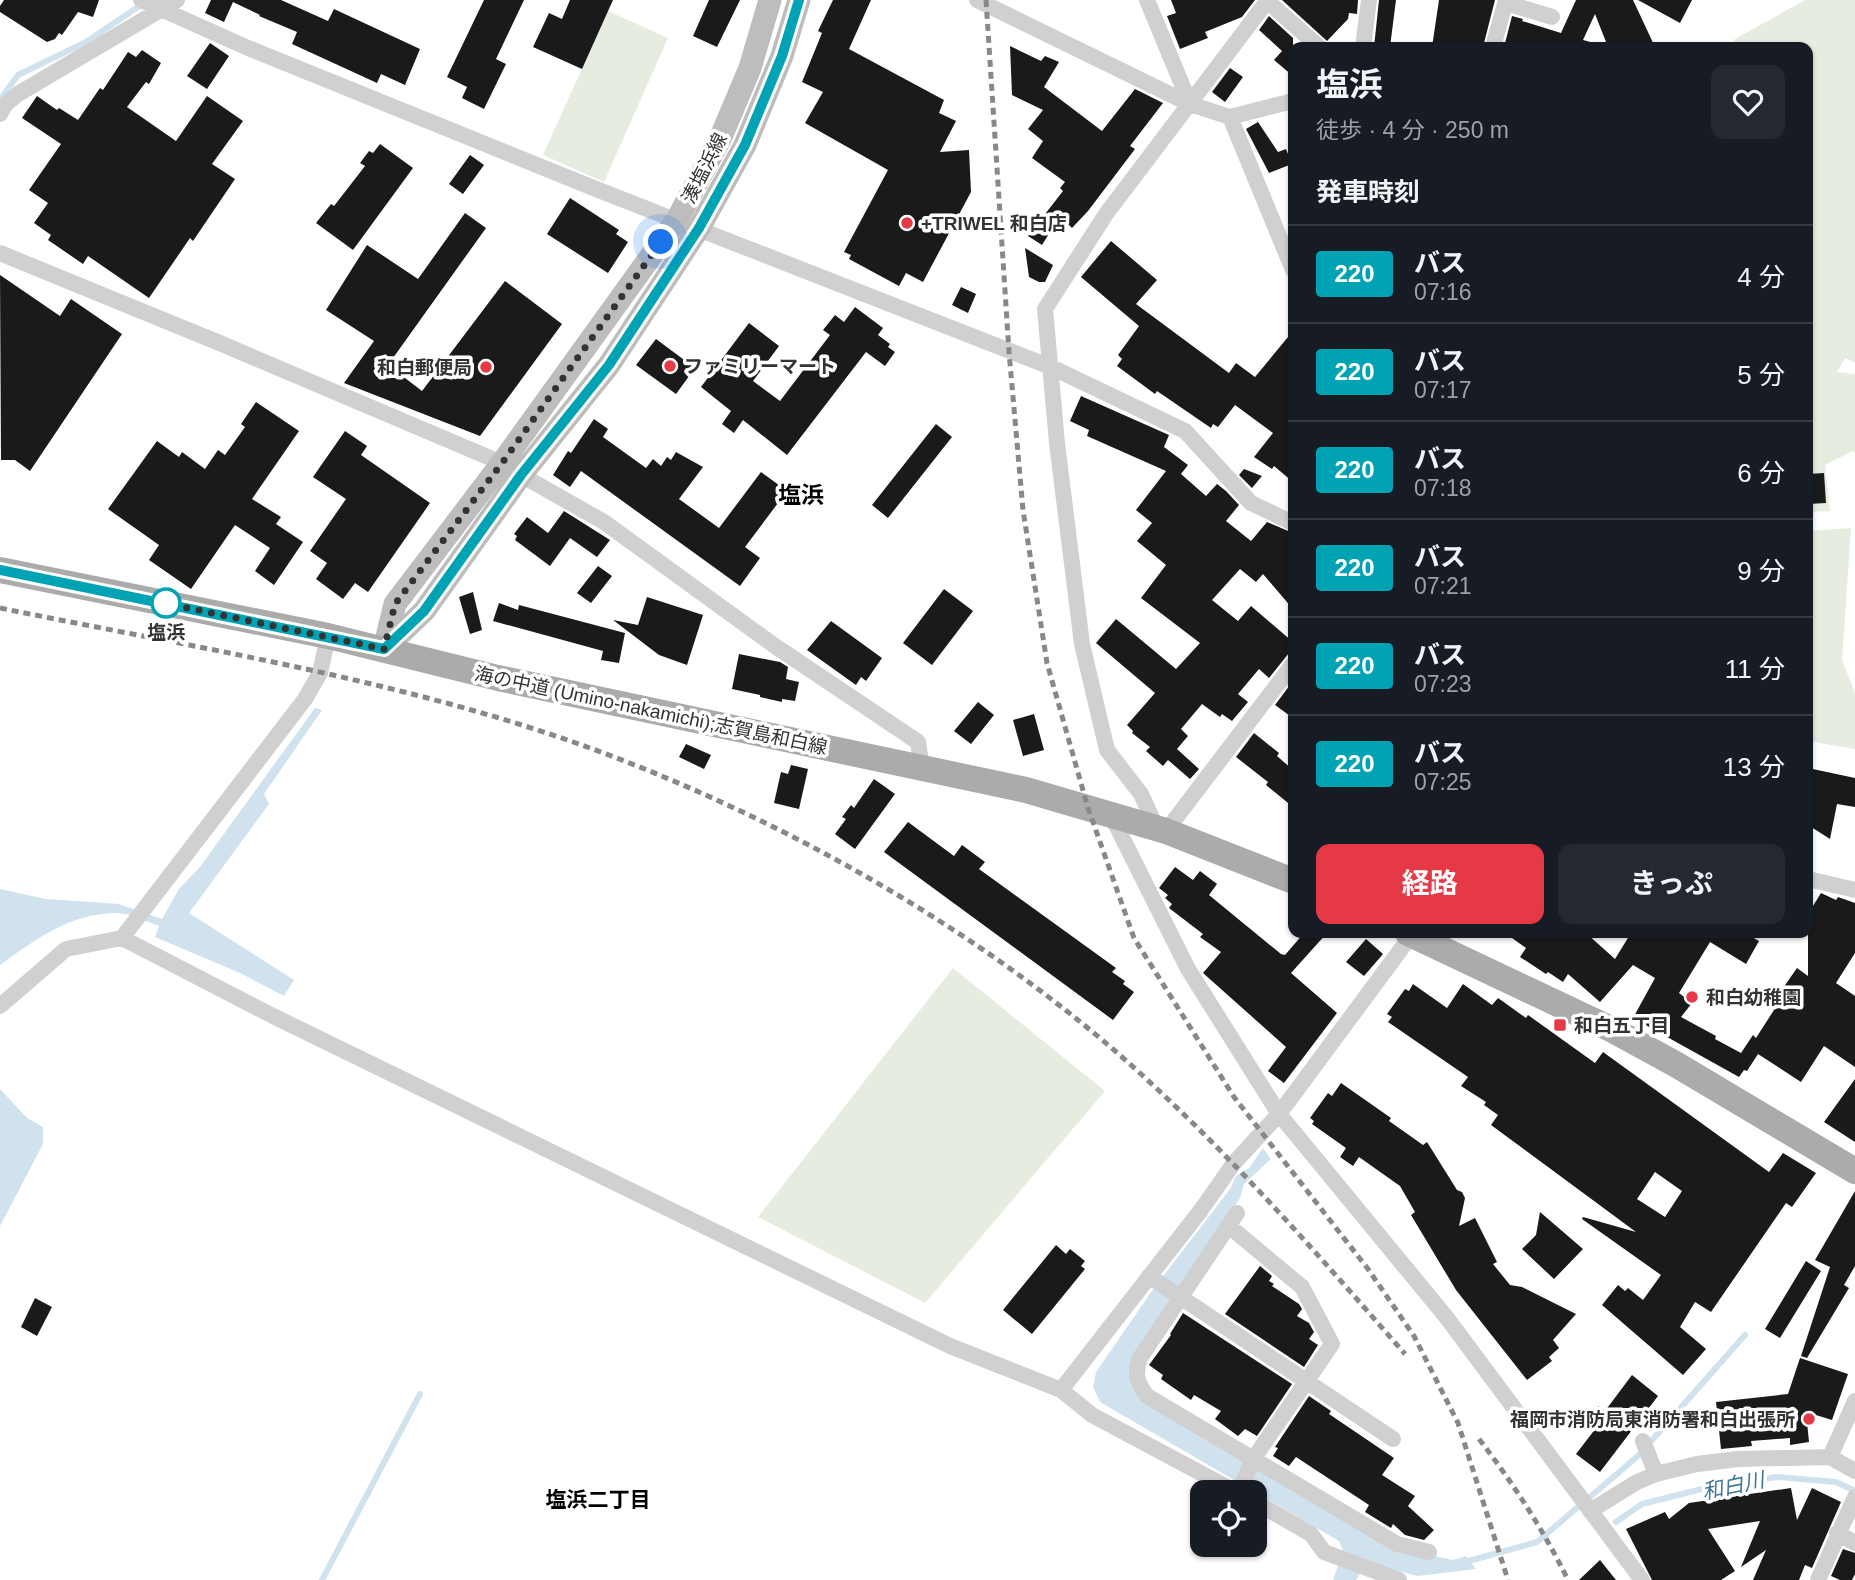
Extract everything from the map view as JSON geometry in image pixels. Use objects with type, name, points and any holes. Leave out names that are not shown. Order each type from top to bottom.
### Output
[{"type":"main road","name":"湊塩浜線","points":[[384,649],[424,611],[511,469],[677,220],[720,139],[750,68],[770,0]]},
{"type":"main road","name":"湊塩浜線","points":[[511,469],[609,365],[699,228],[745,145],[782,56],[799,0]]},
{"type":"main road","name":"海の中道 (Umino-nakamichi);志賀島和白線","points":[[0,570],[328,636],[498,678],[1026,790],[1162,830],[1288,879]]},
{"type":"main road","points":[[1421,938],[1613,1030],[1678,1065],[1855,1171]]},
{"type":"street","points":[[141,0],[261,53],[596,190],[1051,367],[1185,431],[1251,503],[1288,521]]},
{"type":"street","points":[[0,114],[5,105],[18,94],[159,8],[177,0]]},
{"type":"street","points":[[977,0],[1190,104],[1230,117],[1288,102]]},
{"type":"street","points":[[1147,0],[1190,104]]},
{"type":"street","points":[[1288,670],[1162,830],[1141,794],[1107,750],[1082,644],[1059,456],[1045,309],[1106,214],[1267,0],[1313,42]]},
{"type":"street","points":[[1364,42],[1369,0]]},
{"type":"street","points":[[1494,42],[1506,1],[1552,17]]},
{"type":"street","points":[[1230,117],[1288,258]]},
{"type":"street","points":[[0,253],[222,344],[511,469],[604,522],[775,646],[918,742],[922,768]]},
{"type":"street","points":[[122,938],[305,699],[320,673],[328,636]]},
{"type":"street","points":[[1111,815],[1188,969],[1279,1114],[1447,1318],[1642,1580]]},
{"type":"street","points":[[1813,880],[1855,890]]},
{"type":"street","points":[[0,1006],[66,949],[122,938],[272,1016],[950,1346],[1061,1391],[1092,1415],[1214,1480]]},
{"type":"street","points":[[1061,1391],[1234,1163],[1279,1114],[1407,938]]},
{"type":"street","points":[[1244,1480],[1254,1458],[1332,1345],[1302,1287],[1233,1220],[1140,1358],[1136,1369],[1137,1381],[1147,1396],[1254,1458],[1397,1544],[1429,1552]]},
{"type":"street","points":[[1149,1276],[1393,1439]]},
{"type":"street","points":[[1830,1457],[1855,1401]]},
{"type":"street","points":[[1643,1441],[1656,1474]]},
{"type":"street","points":[[1590,1510],[1637,1482],[1656,1474],[1697,1464],[1738,1459],[1830,1457],[1855,1471]]},
{"type":"street","points":[[1818,1580],[1855,1497]]},
{"type":"street","points":[[1267,1509],[1311,1534],[1324,1552],[1399,1580]]},
{"type":"street","points":[[1838,1533],[1855,1543]]},
{"type":"shaded area","points":[[1805,0],[1855,0],[1855,363],[1845,358],[1837,372],[1855,374],[1855,453],[1853,451],[1825,465],[1830,511],[1813,512],[1813,42],[1734,42]]},
{"type":"shaded area","points":[[608,11],[668,38],[604,182],[543,155]]},
{"type":"shaded area","points":[[1851,528],[1842,660],[1855,693],[1855,749],[1813,742],[1813,531]]},
{"type":"shaded area","points":[[953,968],[1105,1091],[925,1303],[758,1217]]},
{"type":"water","points":[[315,708],[322,710],[264,794],[269,804],[189,913],[294,980],[284,996],[240,973],[155,937],[159,926],[122,913],[84,917],[69,923],[41,937],[0,965],[0,889],[46,899],[119,904],[162,919],[179,889],[200,867]]},
{"type":"water","points":[[0,1089],[27,1118],[43,1127],[43,1144],[0,1226]]},
{"type":"water","points":[[1263,1148],[1271,1159],[1244,1184],[1240,1198],[1180,1289],[1134,1386],[1401,1549],[1453,1560],[1466,1556],[1476,1569],[1418,1576],[1367,1563],[1356,1580],[1333,1580],[1343,1551],[1339,1541],[1267,1499],[1267,1480],[1234,1480],[1100,1402],[1093,1387],[1096,1372],[1154,1288],[1230,1189],[1236,1176],[1249,1168]]},
{"type":"building","points":[[4,0],[99,0],[93,17],[78,12],[62,35],[59,33],[55,39],[47,42],[0,12]]},
{"type":"building","points":[[211,0],[281,0],[328,21],[334,9],[420,49],[405,85],[381,74],[377,83],[292,44],[297,32],[233,2],[224,22],[205,13]]},
{"type":"building","points":[[484,0],[524,0],[496,59],[506,64],[484,109],[462,98],[467,87],[447,77]]},
{"type":"building","points":[[570,0],[613,0],[582,69],[533,47],[549,13],[562,19]]},
{"type":"building","points":[[709,0],[740,0],[717,47],[693,36]]},
{"type":"building","points":[[833,0],[871,0],[849,49],[944,100],[939,113],[956,121],[940,152],[969,150],[971,192],[923,282],[906,273],[899,286],[849,259],[851,255],[844,252],[888,170],[805,123],[823,92],[802,82],[822,33],[818,31]]},
{"type":"building","points":[[1171,0],[1255,0],[1242,17],[1205,32],[1208,38],[1180,49],[1167,16],[1176,13]]},
{"type":"building","points":[[1282,0],[1358,0],[1357,14],[1349,13],[1348,19],[1327,41]]},
{"type":"building","points":[[1379,0],[1396,0],[1391,42],[1375,42]]},
{"type":"building","points":[[1439,0],[1495,0],[1484,42],[1433,42]]},
{"type":"building","points":[[1576,0],[1633,0],[1653,42],[1606,42],[1595,14],[1583,40],[1590,42],[1505,42],[1512,16],[1561,33]]},
{"type":"building","points":[[1638,0],[1692,0],[1680,23]]},
{"type":"building","points":[[1269,16],[1293,38],[1293,42],[1288,42],[1288,72],[1274,60],[1282,51],[1259,30]]},
{"type":"building","points":[[210,43],[229,56],[207,89],[187,76]]},
{"type":"building","points":[[1010,46],[1041,61],[1045,56],[1059,62],[1044,87],[1102,131],[1135,89],[1163,103],[1130,146],[1135,149],[1088,211],[1072,228],[1057,221],[1042,245],[1028,236],[1063,191],[1060,188],[1065,182],[1032,158],[1043,141],[1028,129],[1043,110],[1012,95]]},
{"type":"building","points":[[142,50],[161,63],[149,84],[146,82],[127,107],[176,141],[207,96],[243,121],[212,164],[235,179],[193,241],[190,238],[149,298],[88,256],[83,264],[48,240],[51,235],[34,223],[48,203],[29,190],[61,144],[22,118],[37,96],[78,120],[100,88],[103,90],[128,52],[136,57]]},
{"type":"building","points":[[1230,68],[1243,77],[1225,102],[1212,92]]},
{"type":"building","points":[[1258,122],[1278,152],[1286,149],[1288,166],[1269,173],[1246,129]]},
{"type":"building","points":[[380,144],[413,168],[353,250],[316,223],[331,204],[334,206],[365,166],[360,163],[369,151],[373,153]]},
{"type":"building","points":[[470,155],[484,165],[463,194],[449,184]]},
{"type":"building","points":[[570,198],[619,230],[616,234],[628,242],[608,273],[547,234]]},
{"type":"building","points":[[465,213],[486,228],[388,365],[422,391],[505,281],[562,324],[480,436],[344,383],[374,341],[326,310],[367,245],[418,279]]},
{"type":"building","points":[[1111,241],[1157,280],[1136,304],[1229,373],[1236,363],[1255,377],[1288,337],[1288,478],[1274,466],[1272,469],[1254,457],[1273,433],[1235,405],[1218,427],[1213,424],[1211,428],[1157,391],[1155,394],[1117,366],[1122,359],[1118,355],[1139,326],[1081,277]]},
{"type":"building","points":[[1025,248],[1053,265],[1045,282],[1029,277]]},
{"type":"building","points":[[0,275],[60,316],[71,299],[122,334],[30,471],[15,460],[1,460]]},
{"type":"building","points":[[961,287],[976,294],[968,313],[952,305]]},
{"type":"building","points":[[855,307],[883,328],[878,335],[890,344],[888,347],[895,352],[885,366],[866,352],[787,455],[743,420],[734,433],[722,424],[731,411],[701,387],[749,323],[779,346],[753,381],[780,401],[830,335],[823,330],[835,315],[844,322]]},
{"type":"building","points":[[656,339],[695,368],[676,394],[636,365]]},
{"type":"building","points":[[1081,396],[1169,435],[1164,447],[1188,465],[1181,474],[1206,496],[1217,484],[1239,505],[1226,521],[1251,541],[1267,522],[1288,531],[1288,603],[1263,574],[1256,582],[1240,569],[1212,600],[1238,621],[1251,606],[1288,638],[1288,654],[1269,678],[1259,669],[1238,694],[1248,702],[1232,721],[1222,714],[1220,717],[1202,704],[1181,729],[1188,736],[1177,749],[1199,769],[1190,779],[1168,760],[1163,766],[1146,751],[1150,747],[1132,733],[1127,725],[1155,693],[1096,643],[1116,619],[1176,669],[1200,643],[1141,598],[1166,565],[1137,541],[1152,523],[1136,510],[1166,471],[1087,436],[1089,430],[1070,421]]},
{"type":"building","points":[[256,402],[299,431],[252,499],[281,517],[276,524],[303,542],[274,585],[255,571],[270,548],[235,525],[191,589],[149,560],[159,545],[108,509],[157,441],[179,457],[182,452],[205,469],[218,450],[225,455],[245,427],[241,424]]},
{"type":"building","points":[[594,419],[608,429],[603,437],[646,468],[653,459],[661,466],[667,457],[671,460],[676,452],[703,467],[679,499],[719,528],[761,472],[787,491],[745,547],[760,558],[740,586],[581,471],[570,487],[553,475]]},
{"type":"building","points":[[936,424],[952,437],[888,518],[872,505]]},
{"type":"building","points":[[345,431],[367,446],[361,455],[430,503],[368,592],[355,583],[343,599],[316,579],[327,563],[310,551],[346,499],[313,477]]},
{"type":"building","points":[[1244,469],[1262,476],[1252,488],[1239,475]]},
{"type":"building","points":[[1824,473],[1826,503],[1813,504],[1813,474]]},
{"type":"building","points":[[564,511],[610,540],[597,557],[570,538],[550,566],[515,540],[517,536],[514,534],[527,517],[548,533]]},
{"type":"building","points":[[598,566],[612,576],[591,603],[577,593]]},
{"type":"building","points":[[944,589],[973,611],[932,665],[903,643]]},
{"type":"building","points":[[473,592],[482,630],[470,634],[459,597]]},
{"type":"building","points":[[647,597],[703,615],[687,665],[659,655],[613,620],[638,625]]},
{"type":"building","points":[[499,603],[518,610],[519,605],[625,633],[619,663],[601,660],[603,651],[493,621]]},
{"type":"building","points":[[831,621],[882,658],[866,681],[861,677],[856,685],[807,650]]},
{"type":"building","points":[[739,654],[780,662],[788,667],[786,679],[799,682],[795,701],[782,699],[782,702],[732,689]]},
{"type":"building","points":[[1288,688],[1288,714],[1275,705]]},
{"type":"building","points":[[978,702],[994,715],[971,744],[954,731]]},
{"type":"building","points":[[1034,714],[1044,750],[1023,756],[1013,720]]},
{"type":"building","points":[[1254,733],[1279,753],[1277,756],[1288,766],[1288,803],[1266,785],[1268,782],[1236,757]]},
{"type":"building","points":[[686,744],[711,755],[704,769],[679,757]]},
{"type":"building","points":[[791,765],[808,769],[799,809],[774,803],[781,772],[788,774]]},
{"type":"building","points":[[1813,769],[1855,778],[1855,807],[1837,804],[1830,839],[1813,828]]},
{"type":"building","points":[[874,779],[895,794],[855,849],[835,834],[846,819],[842,817],[851,805],[854,808]]},
{"type":"building","points":[[908,822],[954,856],[962,845],[985,862],[979,869],[1116,968],[1112,972],[1134,992],[1113,1020],[884,852]]},
{"type":"building","points":[[1175,867],[1193,880],[1200,871],[1217,884],[1209,895],[1281,954],[1285,955],[1300,938],[1322,938],[1291,973],[1337,1013],[1284,1083],[1268,1071],[1286,1047],[1203,973],[1221,952],[1200,937],[1203,934],[1169,908],[1172,904],[1165,898],[1168,895],[1159,888]]},
{"type":"building","points":[[1821,893],[1836,900],[1838,897],[1855,903],[1855,953],[1836,983],[1855,996],[1855,1067],[1824,1046],[1801,1082],[1758,1054],[1747,1071],[1744,1070],[1739,1077],[1633,1018],[1655,978],[1633,965],[1600,1002],[1568,974],[1563,982],[1520,957],[1526,948],[1512,938],[1592,938],[1615,959],[1628,938],[1754,938],[1759,941],[1746,964],[1710,942],[1679,993],[1692,1003],[1681,1017],[1741,1053],[1753,1035],[1756,1038],[1774,1010],[1771,1007],[1774,1001],[1797,968],[1808,976],[1808,938],[1813,938],[1813,906]]},
{"type":"building","points":[[1366,939],[1383,954],[1364,976],[1346,962]]},
{"type":"building","points":[[1413,984],[1447,1008],[1463,984],[1492,1005],[1498,998],[1526,1018],[1528,1015],[1595,1063],[1603,1052],[1769,1172],[1783,1153],[1816,1173],[1792,1207],[1786,1203],[1711,1312],[1695,1302],[1680,1327],[1706,1349],[1683,1375],[1602,1305],[1618,1285],[1625,1291],[1628,1288],[1643,1300],[1661,1275],[1582,1219],[1583,1217],[1636,1232],[1491,1125],[1498,1115],[1484,1105],[1486,1102],[1461,1086],[1468,1077],[1388,1022],[1392,1017],[1387,1014],[1405,989],[1409,991]],"holes":[[[1655,1172],[1682,1191],[1665,1217],[1637,1199]]]},
{"type":"building","points":[[1855,1079],[1855,1142],[1824,1122]]},
{"type":"building","points":[[1341,1083],[1391,1118],[1389,1121],[1423,1145],[1427,1142],[1457,1190],[1462,1192],[1465,1198],[1459,1226],[1475,1218],[1497,1262],[1493,1264],[1510,1285],[1522,1287],[1576,1314],[1553,1340],[1559,1348],[1549,1357],[1552,1361],[1527,1380],[1456,1290],[1411,1215],[1415,1212],[1400,1186],[1359,1157],[1353,1166],[1340,1157],[1346,1148],[1312,1124],[1314,1121],[1310,1118],[1328,1093],[1332,1096]]},
{"type":"building","points":[[1855,1191],[1855,1266],[1844,1285],[1849,1288],[1807,1358],[1801,1356],[1830,1267],[1815,1260]]},
{"type":"building","points":[[1540,1212],[1583,1249],[1554,1279],[1522,1249],[1536,1235]]},
{"type":"building","points":[[1056,1245],[1066,1254],[1070,1249],[1085,1261],[1081,1266],[1085,1269],[1032,1334],[1003,1310]]},
{"type":"building","points":[[1806,1261],[1821,1271],[1780,1338],[1765,1329]]},
{"type":"building","points":[[1260,1266],[1272,1276],[1269,1281],[1274,1284],[1272,1286],[1299,1304],[1302,1309],[1297,1316],[1309,1323],[1314,1332],[1309,1339],[1318,1345],[1304,1367],[1225,1314]]},
{"type":"building","points":[[35,1298],[52,1307],[37,1336],[21,1327]]},
{"type":"building","points":[[1183,1313],[1292,1384],[1257,1436],[1245,1429],[1238,1436],[1215,1419],[1221,1411],[1194,1395],[1191,1400],[1161,1379],[1163,1375],[1149,1365]]},
{"type":"building","points":[[1800,1358],[1848,1374],[1832,1420],[1806,1412],[1809,1442],[1790,1445],[1790,1438],[1751,1441],[1752,1446],[1721,1449],[1716,1402],[1788,1394]]},
{"type":"building","points":[[1632,1375],[1658,1396],[1600,1472],[1576,1454],[1596,1428],[1587,1421],[1598,1406],[1605,1411]]},
{"type":"building","points":[[1309,1396],[1331,1411],[1329,1414],[1394,1458],[1382,1475],[1415,1496],[1408,1506],[1434,1530],[1424,1540],[1405,1535],[1393,1524],[1391,1528],[1365,1512],[1369,1505],[1296,1457],[1289,1466],[1273,1456],[1278,1448],[1275,1447]]},
{"type":"building","points":[[1791,1488],[1797,1520],[1812,1488],[1841,1502],[1812,1568],[1805,1565],[1799,1580],[1753,1580],[1766,1550],[1741,1567],[1760,1521],[1708,1529],[1735,1571],[1721,1580],[1652,1580],[1626,1529],[1665,1512],[1669,1519],[1689,1503]]},
{"type":"building","points":[[1843,1549],[1855,1553],[1855,1574],[1852,1580],[1840,1580],[1831,1576]]},
{"type":"building","points":[[1600,1560],[1616,1580],[1579,1580]]},
{"type":"waterway","points":[[0,100],[18,75],[86,42],[144,3]]},
{"type":"waterway","points":[[1465,1562],[1537,1542],[1638,1456],[1745,1335]]},
{"type":"waterway","points":[[322,1580],[420,1394]]},
{"type":"waterway","name":"和白川","points":[[1616,1522],[1642,1504],[1710,1487],[1777,1477],[1836,1482],[1855,1491]]},
{"type":"railway","points":[[986,0],[1009,352],[1023,510],[1047,663],[1088,808],[1134,938],[1234,1097],[1368,1269],[1414,1336],[1458,1423],[1508,1580]]},
{"type":"railway","points":[[0,608],[291,666],[435,700],[506,720],[648,770],[793,837],[932,916],[999,961],[1122,1057],[1233,1164],[1405,1354]]},
{"type":"railway","points":[[1479,1439],[1527,1508],[1568,1580]]},
{"type":"bus line","name":"220","points":[[0,570],[384,649],[424,611],[521,475],[609,365],[699,228],[745,145],[782,56],[799,0]]},
{"type":"place","name":"+TRIWEL 和白店","points":[[907,223]]},
{"type":"place","name":"ファミリーマート","points":[[670,366]]},
{"type":"place","name":"和白郵便局","points":[[486,367]]},
{"type":"place","name":"塩浜","points":[[166,603]]},
{"type":"place","name":"和白幼稚園","points":[[1692,997]]},
{"type":"place","name":"和白五丁目","points":[[1560,1025]]},
{"type":"place","name":"福岡市消防局東消防署和白出張所","points":[[1809,1419]]},
{"type":"district","name":"塩浜","points":[[801,495]]},
{"type":"district","name":"塩浜二丁目","points":[[598,1500]]},
{"type":"route","points":[[166,603],[384,649],[395,604],[502,463],[661,242]]}]
